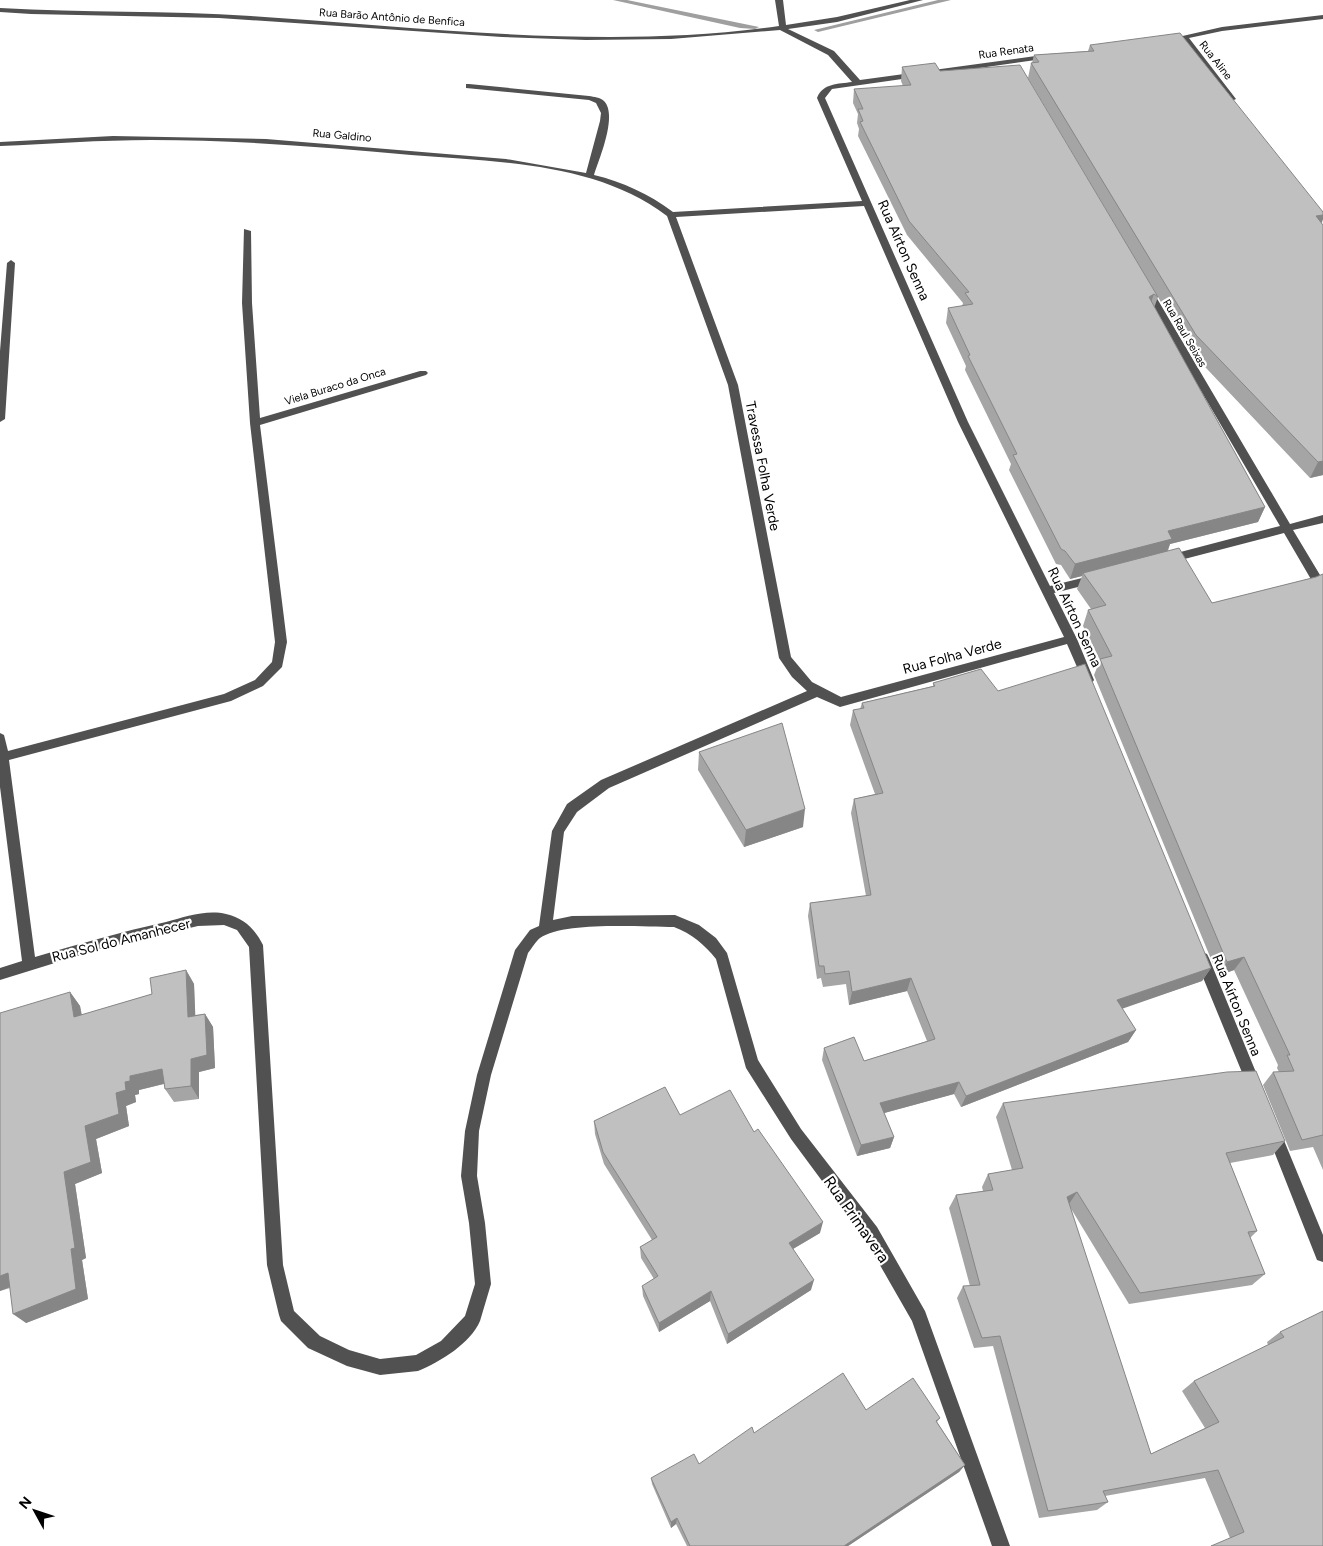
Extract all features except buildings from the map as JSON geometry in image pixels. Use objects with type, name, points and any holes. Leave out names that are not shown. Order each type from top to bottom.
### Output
[{"type":"street","points":[[779,0],[783,29],[831,53],[857,82]]},
{"type":"street","name":"Rua Barão Antônio de Benfica","points":[[0,10],[204,14],[447,32],[536,36],[690,37],[783,29],[878,11],[919,0]]},
{"type":"street","points":[[1156,42],[1185,38],[1222,29],[1323,17]]},
{"type":"street","name":"Rua Aline","points":[[1185,38],[1239,107]]},
{"type":"street","name":"Rua Renata","points":[[830,87],[857,82],[1015,66],[1060,55]]},
{"type":"street","points":[[469,86],[589,98],[598,101],[603,106],[604,128],[589,176]]},
{"type":"street","name":"Rua Aírton Senna","points":[[830,87],[823,93],[821,98],[963,422],[1048,591],[1094,694]]},
{"type":"street","name":"Rua Galdino","points":[[0,144],[114,138],[268,140],[459,157],[537,166],[589,176],[632,190],[651,200],[671,215]]},
{"type":"street","points":[[671,215],[867,203]]},
{"type":"street","name":"Travessa Folha Verde","points":[[671,215],[734,385],[785,658],[796,676],[816,692],[840,702]]},
{"type":"street","points":[[2,757],[227,698],[259,683],[278,664],[282,642],[255,423],[247,303],[247,231]]},
{"type":"street","points":[[0,419],[11,263]]},
{"type":"street","name":"Rua Raul Seixas","points":[[1144,284],[1323,590]]},
{"type":"street","name":"Viela Buraco da Onca","points":[[255,423],[423,373]]},
{"type":"street","points":[[1162,561],[1323,519]]},
{"type":"street","points":[[1048,591],[1105,576]]},
{"type":"street","name":"Rua Folha Verde","points":[[840,702],[1071,639]]},
{"type":"street","points":[[545,930],[558,831],[572,808],[605,784],[816,692]]},
{"type":"street","points":[[0,738],[29,964]]},
{"type":"street","name":"Rua Sol do Amanhecer","points":[[0,974],[100,943],[198,920],[225,919],[242,926],[256,945],[274,1264],[287,1315],[314,1342],[347,1358],[380,1367],[418,1363],[446,1347],[472,1321],[483,1284],[477,1224],[469,1176],[472,1131],[484,1075],[522,950],[535,934],[545,930]]},
{"type":"street","name":"Rua Primavera","points":[[545,930],[572,922],[675,920],[694,929],[711,942],[722,958],[750,1063],[796,1134],[871,1233],[919,1317],[1001,1546]]},
{"type":"street","name":"Rua Aírton Senna","points":[[1199,951],[1259,1098]]},
{"type":"street","points":[[1267,1116],[1323,1254]]},
{"type":"waterway","points":[[617,0],[740,26],[755,27]]},
{"type":"waterway","points":[[818,30],[947,0]]}]
